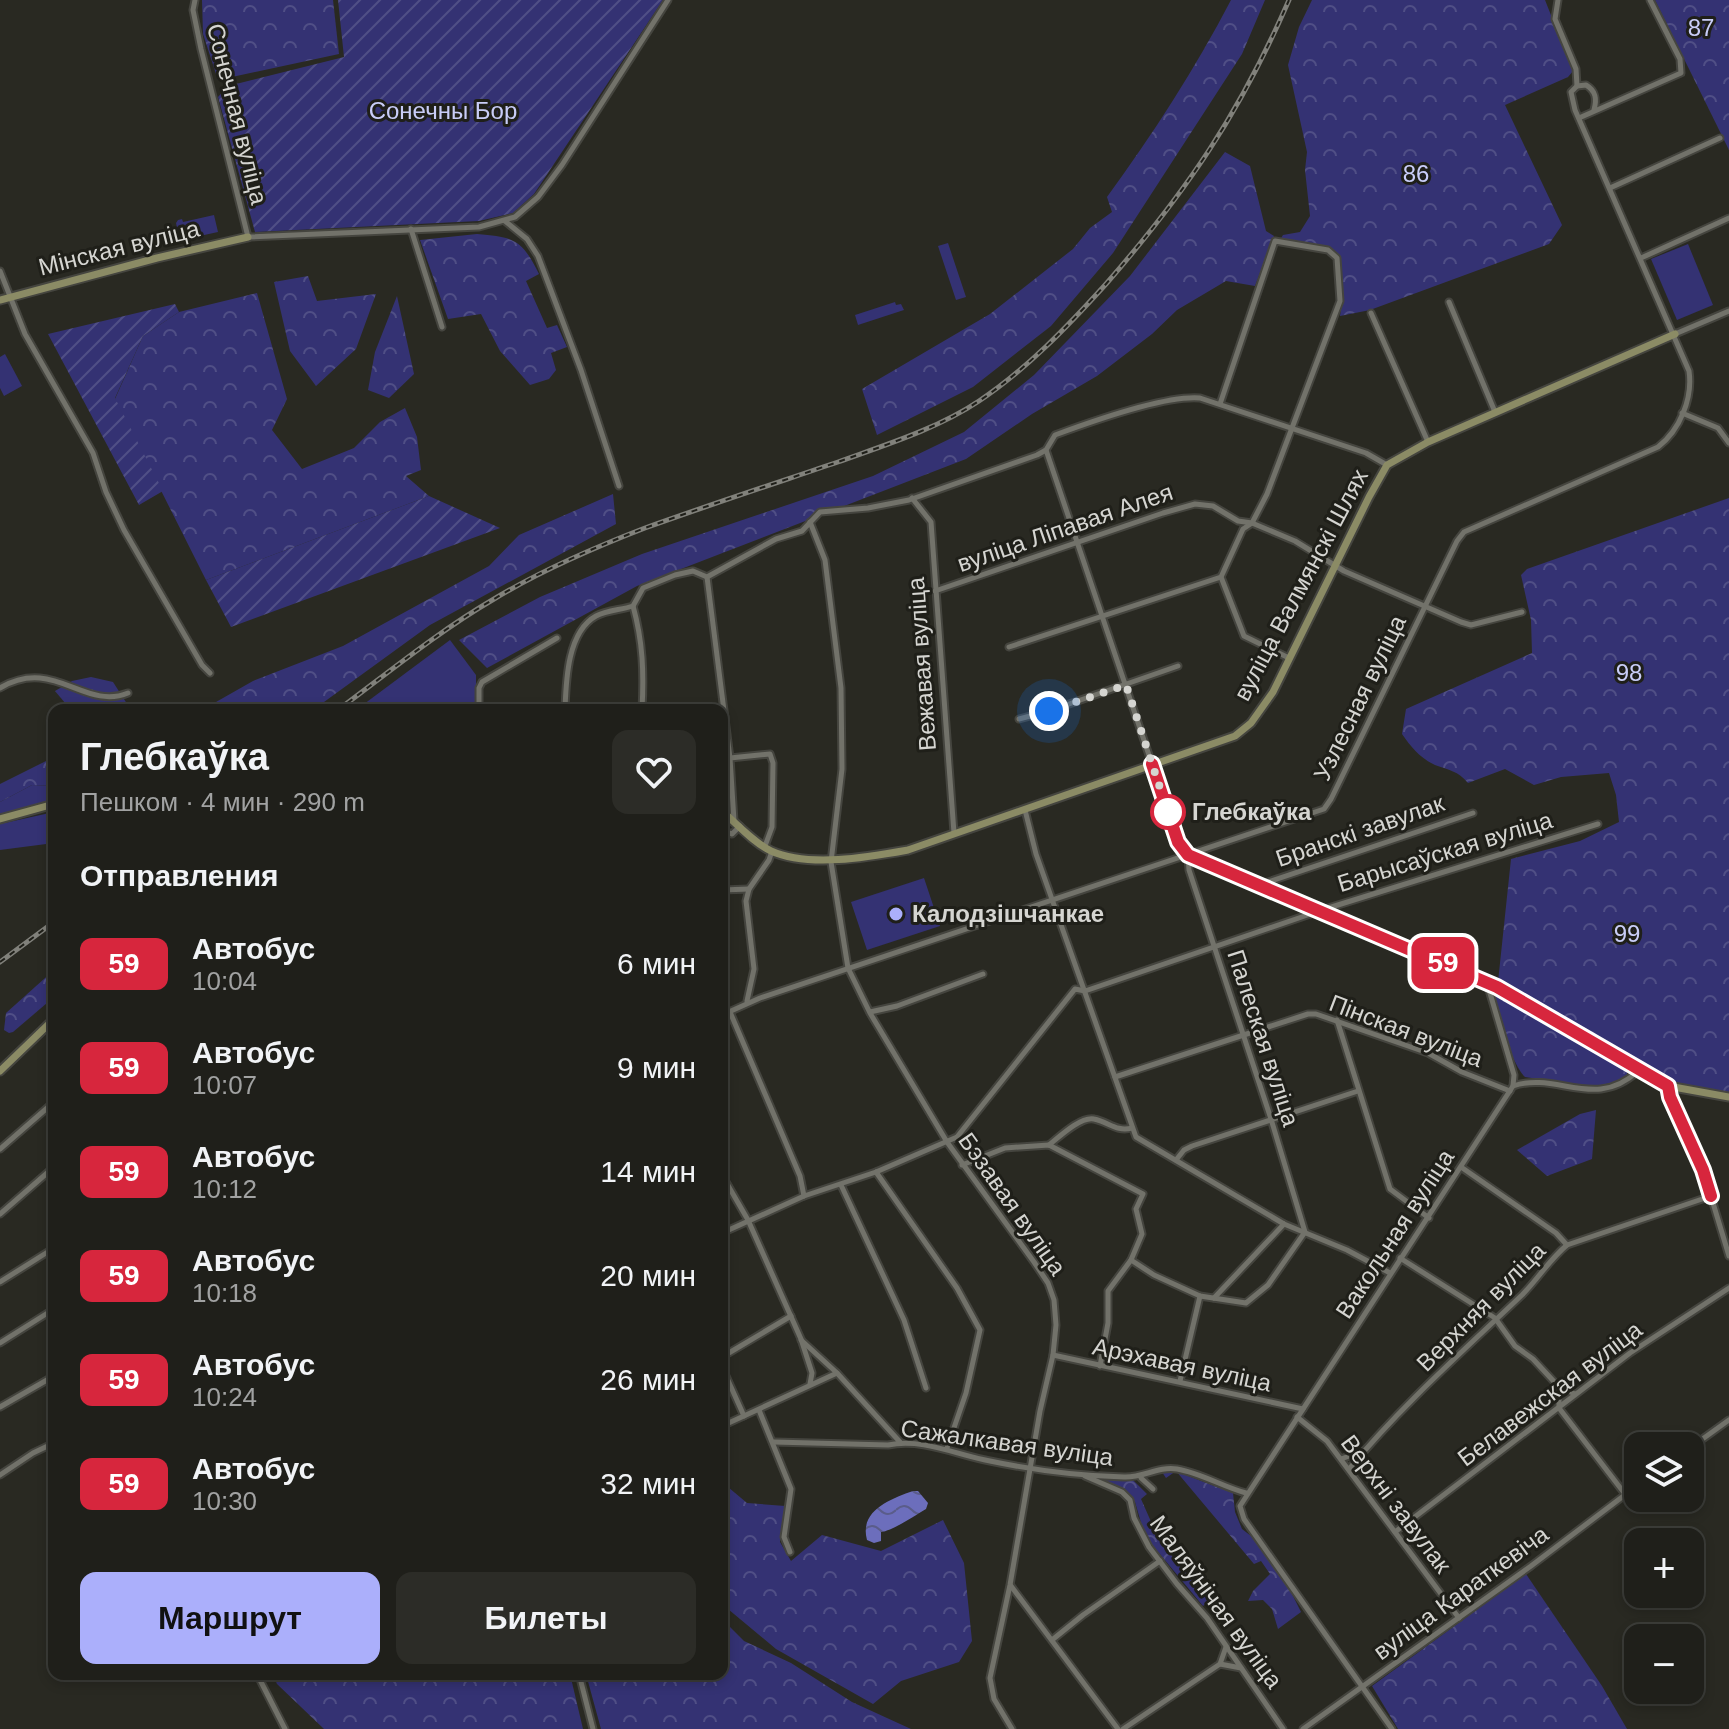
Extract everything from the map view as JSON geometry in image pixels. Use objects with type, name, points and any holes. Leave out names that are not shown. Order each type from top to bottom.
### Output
[{"type":"main road","name":"Мінская вуліца","points":[[0,300],[248,237]]},
{"type":"main road","name":"вуліца Валмянскі Шлях","points":[[728,816],[768,849],[790,856],[832,859],[879,856],[908,850],[1235,736],[1251,723],[1267,703],[1387,465],[1428,442],[1675,334]]},
{"type":"main road","points":[[1152,764],[1178,842],[1188,855],[1486,982],[1536,1007],[1638,1071],[1668,1086],[1729,1097]]},
{"type":"main road","points":[[0,819],[48,806]]},
{"type":"main road","points":[[0,1071],[48,1025]]},
{"type":"street","name":"Сонечная вуліца","points":[[195,0],[193,10],[201,49],[248,237]]},
{"type":"street","points":[[248,237],[479,227],[505,221],[538,197],[562,165],[668,0]]},
{"type":"street","points":[[1558,0],[1555,19],[1576,69],[1577,86]]},
{"type":"street","points":[[1594,110],[1594,92],[1586,85],[1577,86],[1571,97],[1579,118],[1681,73],[1680,59],[1650,0]]},
{"type":"street","name":"Узлесная вуліца","points":[[730,1012],[747,1002],[1324,809],[1464,532],[1658,447],[1671,436],[1682,413],[1690,380],[1675,334],[1579,118]]},
{"type":"street","points":[[1610,188],[1720,138]]},
{"type":"street","points":[[1641,258],[1729,218]]},
{"type":"street","points":[[505,221],[527,239],[538,256],[581,370],[619,486]]},
{"type":"street","points":[[411,229],[442,327]]},
{"type":"street","points":[[1220,404],[1275,241],[1328,250],[1337,258],[1340,301],[1267,494],[1252,523],[1243,529],[1221,577],[1244,636],[1290,659]]},
{"type":"street","points":[[0,271],[25,334],[93,453],[106,492],[137,554],[202,665],[210,673]]},
{"type":"street","points":[[1449,302],[1495,413]]},
{"type":"street","name":"вуліца Валмянскі Шлях","points":[[1675,334],[1729,311]]},
{"type":"street","points":[[1371,313],[1428,442]]},
{"type":"street","points":[[707,577],[776,539],[802,531],[816,514],[825,510],[868,508],[912,498],[1046,450],[1055,435],[1121,414],[1188,398],[1220,404],[1376,456],[1387,465]]},
{"type":"street","points":[[1682,413],[1718,428],[1729,443]]},
{"type":"street","points":[[1046,450],[1152,764]]},
{"type":"street","name":"Вежавая вуліца","points":[[912,498],[931,522],[954,833]]},
{"type":"street","name":"вуліца Ліпавая Алея","points":[[935,591],[1195,504],[1213,506],[1238,521],[1252,523],[1295,541],[1337,565],[1471,625],[1522,612]]},
{"type":"street","name":"Бэзавая вуліца","points":[[810,522],[825,560],[841,688],[842,769],[832,859],[848,968],[870,1013],[947,1142],[1048,1283],[1056,1312],[1053,1355],[990,1678],[990,1688],[997,1706],[1012,1729]]},
{"type":"street","points":[[642,704],[644,663],[633,606],[643,588],[675,575],[693,571],[707,577]]},
{"type":"street","points":[[707,577],[723,704]]},
{"type":"street","points":[[1009,647],[1101,614],[1221,577]]},
{"type":"street","points":[[566,704],[570,662],[584,625],[597,615],[633,606]]},
{"type":"street","points":[[479,704],[482,682],[557,638]]},
{"type":"street","points":[[1019,719],[1178,666]]},
{"type":"street","points":[[0,688],[38,678],[64,683],[104,698],[117,698],[128,693]]},
{"type":"street","points":[[728,742],[737,824],[732,834],[728,832]]},
{"type":"street","points":[[730,758],[770,754],[773,763],[769,860],[749,889],[746,901],[754,969],[747,1002]]},
{"type":"street","points":[[1024,808],[1036,854],[1132,1128],[1141,1142],[1284,1224],[1390,1273]]},
{"type":"street","name":"Бранскі завулак","points":[[1259,885],[1473,813]]},
{"type":"street","name":"Барысаўская вуліца","points":[[1075,989],[1085,991],[1318,911],[1598,824]]},
{"type":"street","name":"Палеская вуліца","points":[[1188,855],[1189,870],[1305,1232]]},
{"type":"street","points":[[728,890],[749,889]]},
{"type":"street","points":[[870,1013],[983,974]]},
{"type":"street","points":[[728,1230],[804,1196],[876,1172],[957,1137],[1082,980]]},
{"type":"street","points":[[1486,982],[1512,1065],[1511,1088],[1540,1080],[1564,1088],[1593,1090],[1619,1085],[1638,1071]]},
{"type":"street","points":[[730,1012],[800,1176],[804,1196]]},
{"type":"street","name":"Пінская вуліца","points":[[1115,1077],[1243,1033],[1308,1014],[1322,1014],[1428,1053],[1462,1072],[1511,1088]]},
{"type":"street","points":[[1337,1020],[1390,1189],[1429,1218]]},
{"type":"street","points":[[1668,1086],[1703,1170],[1729,1256]]},
{"type":"street","name":"Вакольная вуліца","points":[[1246,1493],[1429,1218],[1511,1088]]},
{"type":"street","points":[[1176,1160],[1192,1146],[1358,1091]]},
{"type":"street","points":[[0,1149],[48,1107]]},
{"type":"street","points":[[962,1165],[1005,1148],[1049,1145],[1086,1119],[1094,1119],[1116,1129],[1132,1128]]},
{"type":"street","points":[[1049,1145],[1143,1194],[1136,1209],[1142,1234],[1131,1260],[1108,1291],[1108,1323],[1100,1366]]},
{"type":"street","points":[[1461,1167],[1556,1233],[1567,1245]]},
{"type":"street","points":[[0,1214],[48,1172]]},
{"type":"street","points":[[876,1172],[957,1288],[980,1330],[966,1393],[947,1448]]},
{"type":"street","points":[[728,1185],[748,1220],[801,1339],[812,1373],[810,1384]]},
{"type":"street","points":[[841,1185],[904,1320],[926,1388]]},
{"type":"street","name":"Верхняя вуліца","points":[[1349,1469],[1495,1318],[1532,1285],[1553,1257],[1567,1245],[1711,1196]]},
{"type":"street","points":[[1214,1298],[1284,1224]]},
{"type":"street","points":[[1131,1260],[1154,1275],[1200,1296],[1246,1303],[1261,1293],[1305,1232]]},
{"type":"street","points":[[0,1282],[48,1252]]},
{"type":"street","points":[[1400,1258],[1495,1318],[1515,1346],[1533,1359],[1559,1387],[1575,1394]]},
{"type":"street","name":"Белавежская вуліца","points":[[1395,1532],[1630,1353],[1729,1288]]},
{"type":"street","points":[[1180,1381],[1200,1296]]},
{"type":"street","points":[[0,1343],[48,1313]]},
{"type":"street","points":[[728,1353],[791,1316]]},
{"type":"street","points":[[801,1339],[900,1442]]},
{"type":"street","name":"Арэхавая вуліца","points":[[1053,1355],[1303,1409]]},
{"type":"street","points":[[728,1423],[837,1373]]},
{"type":"street","points":[[0,1407],[48,1379]]},
{"type":"street","points":[[728,1380],[744,1416]]},
{"type":"street","points":[[1559,1387],[1559,1408],[1624,1493]]},
{"type":"street","points":[[759,1410],[791,1489],[784,1537],[790,1552]]},
{"type":"street","name":"Верхні завулак","points":[[1297,1417],[1327,1441],[1459,1618]]},
{"type":"street","points":[[1704,1438],[1729,1420]]},
{"type":"street","name":"Сажалкавая вуліца","points":[[774,1442],[888,1445],[900,1442],[947,1448],[988,1461],[1081,1474],[1140,1477],[1160,1469],[1176,1469],[1246,1493]]},
{"type":"street","points":[[0,1475],[48,1446]]},
{"type":"street","points":[[1341,1459],[1364,1451]]},
{"type":"street","name":"Маляўнічая вуліца","points":[[1081,1474],[1127,1495],[1137,1526],[1160,1561],[1207,1618],[1283,1729]]},
{"type":"street","points":[[1140,1477],[1153,1489]]},
{"type":"street","points":[[1230,1489],[1235,1493],[1244,1519],[1392,1729]]},
{"type":"street","points":[[1240,1506],[1246,1493]]},
{"type":"street","name":"вуліца Караткевіча","points":[[1303,1729],[1624,1495]]},
{"type":"street","points":[[1052,1640],[1160,1561]]},
{"type":"street","points":[[1010,1585],[1120,1729],[1220,1664],[1226,1647]]},
{"type":"street","points":[[1220,1664],[1242,1668]]},
{"type":"street","points":[[260,1680],[285,1729]]},
{"type":"street","points":[[581,1680],[593,1729]]},
{"type":"green space","points":[[202,0],[333,0],[339,54],[218,80],[203,34]]},
{"type":"green space","name":"Сонечны Бор","points":[[338,0],[663,0],[534,194],[513,213],[479,221],[255,232],[218,97],[228,86],[344,57]]},
{"type":"green space","points":[[1231,0],[1265,0],[1242,54],[1113,253],[1051,326],[973,387],[877,435],[862,389],[990,314],[1073,249],[1090,228],[1112,212],[1107,197],[1173,101]]},
{"type":"green space","name":"86","points":[[1312,0],[1545,0],[1573,71],[1568,77],[1505,105],[1562,225],[1549,244],[1370,310],[1340,316],[1340,258],[1330,249],[1280,240],[1283,235],[1300,232],[1310,216],[1305,170],[1307,152],[1288,65],[1299,27]]},
{"type":"green space","name":"87","points":[[1655,0],[1729,0],[1729,150]]},
{"type":"green space","points":[[1225,152],[1250,166],[1266,231],[1274,236],[1255,286],[1226,281],[1177,310],[1152,334],[1097,376],[1032,414],[966,459],[637,586],[487,668],[459,640],[540,597],[642,554],[873,476],[964,432],[1034,375],[1130,276]]},
{"type":"green space","points":[[214,215],[218,232],[179,238],[178,220],[182,219],[183,222]]},
{"type":"green space","points":[[477,234],[516,242],[539,274],[526,281],[547,328],[557,325],[567,347],[551,353],[556,370],[549,379],[530,385],[500,351],[481,314],[448,319],[420,240]]},
{"type":"green space","points":[[948,243],[966,297],[956,300],[938,246]]},
{"type":"green space","points":[[1688,244],[1713,305],[1677,320],[1651,259]]},
{"type":"green space","points":[[308,276],[317,301],[376,294],[356,349],[316,386],[290,351],[274,282]]},
{"type":"green space","points":[[257,293],[287,399],[272,430],[302,469],[354,448],[380,422],[405,408],[417,437],[421,470],[406,476],[429,496],[206,580],[115,399],[143,336],[179,312]]},
{"type":"green space","points":[[397,296],[414,374],[389,398],[368,390],[375,352]]},
{"type":"green space","points":[[895,302],[896,305],[901,304],[904,310],[858,325],[855,315]]},
{"type":"green space","points":[[175,304],[179,312],[143,336],[115,398],[163,491],[139,505],[48,334]]},
{"type":"green space","points":[[5,354],[22,386],[4,396],[0,388],[0,357]]},
{"type":"green space","points":[[613,494],[616,524],[430,625],[321,704],[216,704],[253,681],[343,646],[489,566],[519,535]]},
{"type":"green space","points":[[429,496],[500,528],[231,627],[206,580]]},
{"type":"green space","points":[[1729,498],[1729,1094],[1678,1084],[1657,1075],[1536,1000],[1498,982],[1511,859],[1580,841],[1619,822],[1616,795],[1609,773],[1561,777],[1534,785],[1505,769],[1468,783],[1457,773],[1425,759],[1402,734],[1406,709],[1532,653],[1531,620],[1521,575],[1527,569]]},
{"type":"green space","points":[[450,640],[476,675],[476,704],[364,704]]},
{"type":"green space","points":[[91,677],[113,682],[127,704],[66,704],[55,691],[72,681]]},
{"type":"green space","points":[[48,760],[48,786],[32,785],[0,802],[0,784]]},
{"type":"green space","points":[[32,785],[48,786],[48,801],[0,815],[0,802]]},
{"type":"green space","points":[[48,813],[48,844],[0,850],[0,824]]},
{"type":"green space","name":"Калодзішчанкае","points":[[924,878],[940,926],[867,950],[851,902]]},
{"type":"green space","points":[[48,975],[48,1002],[13,1032],[4,1030],[6,1013]]},
{"type":"green space","points":[[1495,992],[1532,1008],[1628,1067],[1626,1080],[1591,1087],[1525,1077],[1504,1036]]},
{"type":"green space","points":[[1596,1110],[1592,1159],[1547,1176],[1517,1150],[1580,1114]]},
{"type":"green space","points":[[1176,1471],[1166,1478],[1162,1472]]},
{"type":"green space","points":[[1176,1472],[1233,1493],[1235,1512],[1242,1529],[1251,1536],[1289,1588],[1301,1612],[1278,1629],[1272,1609],[1263,1600],[1248,1601],[1253,1591],[1270,1574],[1261,1561],[1254,1564]]},
{"type":"green space","points":[[1100,1479],[1133,1480],[1147,1494],[1141,1499],[1160,1542],[1210,1600],[1203,1606],[1149,1541],[1135,1502],[1127,1492]]},
{"type":"green space","points":[[728,1487],[747,1503],[785,1506],[780,1542],[791,1561],[822,1535],[881,1551],[943,1520],[964,1563],[972,1641],[959,1662],[901,1681],[873,1704],[776,1649],[728,1609]]},
{"type":"green space","points":[[1526,1574],[1602,1686],[1627,1729],[1398,1729],[1372,1686]]},
{"type":"green space","points":[[728,1625],[744,1641],[791,1663],[852,1702],[911,1729],[601,1729],[588,1680],[728,1680]]},
{"type":"green space","points":[[275,1680],[571,1680],[583,1729],[324,1729]]},
{"type":"water","points":[[918,1491],[928,1503],[926,1509],[881,1532],[881,1541],[874,1543],[867,1540],[866,1530],[872,1514],[886,1502]]},
{"type":"railway","points":[[346,704],[454,624],[549,569],[645,528],[910,436],[963,411],[997,389],[1077,316],[1135,250],[1187,183],[1231,115],[1289,0]]},
{"type":"railway","points":[[0,962],[48,926]]},
{"type":"bus line","name":"59","points":[[1152,764],[1178,842],[1188,855],[1497,987],[1668,1086],[1711,1196]]},
{"type":"place","name":"Глебкаўка","points":[[1168,812]]},
{"type":"place","name":"Калодзішчанкае","points":[[896,914]]},
{"type":"route","points":[[1049,711],[1126,685],[1168,812]]},
{"type":"park label","name":"98","points":[[1629,673]]},
{"type":"park label","name":"99","points":[[1627,934]]}]
